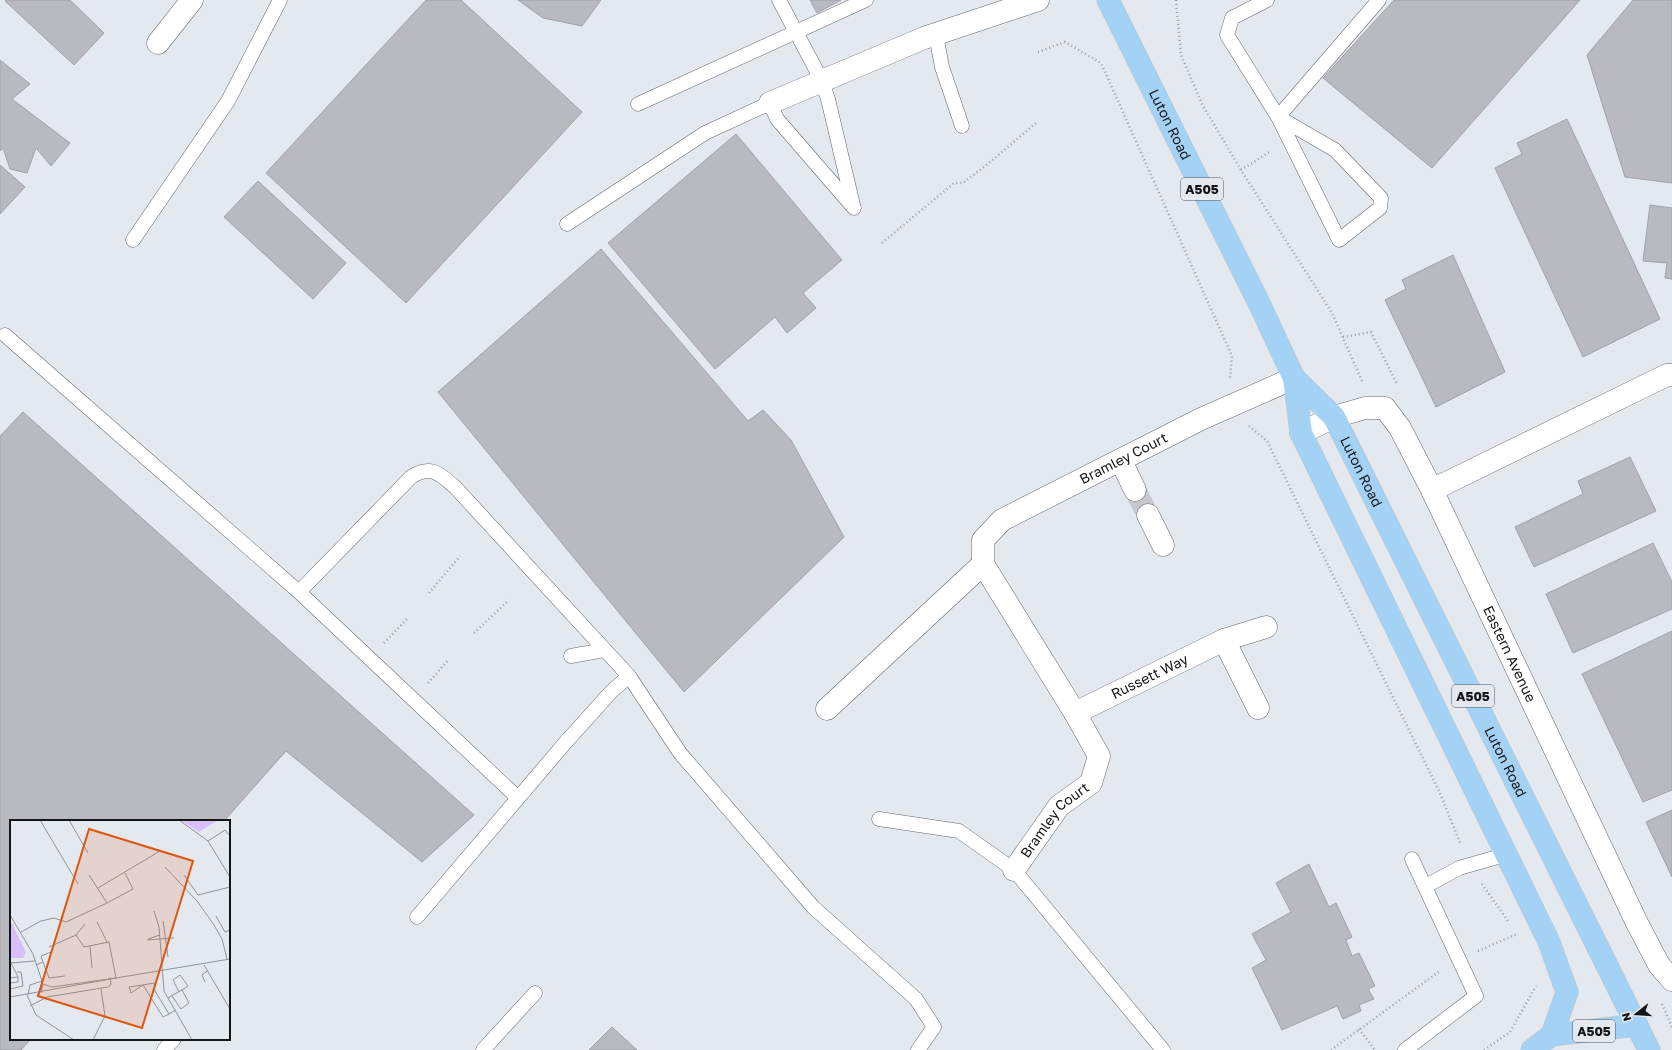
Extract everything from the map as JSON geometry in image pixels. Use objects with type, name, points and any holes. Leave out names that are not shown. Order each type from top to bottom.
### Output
[{"type":"main road","name":"Luton Road","points":[[1108,0],[1258,301],[1294,378],[1301,433],[1508,854],[1549,942],[1567,992],[1552,1035]]},
{"type":"main road","name":"Luton Road","points":[[1294,378],[1334,417],[1649,1050]]},
{"type":"main road","name":"A505","points":[[1532,1050],[1552,1035],[1637,1025]]},
{"type":"street","points":[[158,43],[192,0]]},
{"type":"street","points":[[770,103],[924,38],[1038,0]]},
{"type":"street","points":[[1432,490],[1660,378],[1672,375]]},
{"type":"street","name":"Bramley Court","points":[[1014,870],[1059,806],[1091,783],[1099,756],[1075,712],[982,564],[983,540],[1002,520],[1121,461],[1201,419],[1294,378]]},
{"type":"street","name":"Eastern Avenue","points":[[1301,433],[1334,417],[1365,408],[1385,408],[1400,428],[1432,490],[1636,922],[1659,965],[1672,980]]},
{"type":"street","points":[[1121,461],[1136,490]]},
{"type":"street","points":[[1148,515],[1163,545]]},
{"type":"street","points":[[828,709],[982,564]]},
{"type":"street","name":"Russett Way","points":[[1075,712],[1224,640],[1266,627]]},
{"type":"street","points":[[1224,640],[1258,708]]},
{"type":"lane","points":[[133,240],[228,101],[280,0]]},
{"type":"lane","points":[[567,224],[705,133],[770,103],[777,119],[854,208],[828,99],[822,81],[779,0]]},
{"type":"lane","points":[[638,104],[866,0]]},
{"type":"lane","points":[[1267,0],[1232,18],[1227,35],[1278,117],[1339,240],[1380,208],[1381,198],[1335,150],[1278,117]]},
{"type":"lane","points":[[1278,117],[1379,0]]},
{"type":"lane","points":[[936,35],[942,67],[962,126]]},
{"type":"lane","points":[[6,335],[299,592],[518,798]]},
{"type":"lane","points":[[299,592],[411,477],[422,471],[429,470],[437,472],[455,487],[629,676],[680,753],[813,908],[916,999],[934,1027],[918,1050]]},
{"type":"lane","points":[[571,656],[604,650]]},
{"type":"lane","points":[[417,916],[611,692],[629,676]]},
{"type":"lane","points":[[879,819],[959,831],[1014,870],[1163,1050]]},
{"type":"lane","points":[[1426,886],[1459,868],[1508,854]]},
{"type":"lane","points":[[1405,1050],[1476,996],[1426,886],[1412,859]]},
{"type":"lane","points":[[483,1050],[535,993]]},
{"type":"lane","points":[[164,1050],[173,1040]]},
{"type":"path","points":[[1176,0],[1181,55]]},
{"type":"path","points":[[1038,52],[1065,42],[1101,64],[1232,356],[1230,382]]},
{"type":"path","points":[[882,243],[954,183],[963,183],[989,164],[1036,123]]},
{"type":"path","points":[[1241,170],[1289,139]]},
{"type":"path","points":[[1247,425],[1267,441],[1439,791],[1461,846]]},
{"type":"path","points":[[429,593],[460,556]]},
{"type":"path","points":[[474,633],[509,600]]},
{"type":"path","points":[[379,647],[407,619]]},
{"type":"path","points":[[426,686],[449,659]]},
{"type":"path","points":[[1479,880],[1509,922]]},
{"type":"path","points":[[1513,928],[1520,938]]},
{"type":"path","points":[[1478,952],[1517,934]]},
{"type":"path","points":[[1331,1050],[1442,970]]},
{"type":"path","points":[[1484,1050],[1510,1032],[1537,987],[1535,980]]},
{"type":"path","points":[[1359,1029],[1374,1050]]},
{"type":"building","points":[[70,0],[104,33],[74,65],[5,1]]},
{"type":"building","points":[[426,0],[461,0],[582,112],[406,303],[266,173]]},
{"type":"building","points":[[518,0],[601,0],[582,26],[543,18]]},
{"type":"building","points":[[810,0],[841,0],[817,13]]},
{"type":"building","points":[[1394,0],[1580,0],[1432,168],[1323,78]]},
{"type":"building","points":[[1633,0],[1672,0],[1672,183],[1625,177],[1587,55]]},
{"type":"building","points":[[0,60],[30,84],[12,99],[70,143],[51,166],[36,148],[27,173],[10,169],[3,148],[0,151]]},
{"type":"building","points":[[1567,119],[1660,319],[1583,357],[1495,168],[1522,154],[1517,143]]},
{"type":"building","points":[[736,134],[842,260],[803,293],[816,308],[787,333],[775,317],[715,369],[608,243]]},
{"type":"building","points":[[0,165],[25,187],[0,214]]},
{"type":"building","points":[[258,181],[346,263],[313,299],[224,217]]},
{"type":"building","points":[[1650,205],[1672,208],[1672,279],[1665,278],[1667,263],[1643,261]]},
{"type":"building","points":[[601,249],[748,421],[763,410],[791,440],[844,537],[684,692],[438,392]]},
{"type":"building","points":[[1453,255],[1505,372],[1436,407],[1385,300],[1406,289],[1402,280]]},
{"type":"building","points":[[23,412],[474,815],[422,862],[286,751],[225,820],[10,820],[10,1040],[30,1040],[21,1050],[0,1050],[0,436]]},
{"type":"building","points":[[1630,457],[1656,511],[1534,567],[1515,527],[1583,494],[1578,481]]},
{"type":"building","points":[[1653,543],[1672,582],[1672,609],[1573,653],[1546,594]]},
{"type":"building","points":[[1672,631],[1672,790],[1643,802],[1582,674]]},
{"type":"building","points":[[1672,810],[1672,877],[1646,822]]},
{"type":"building","points":[[1309,864],[1329,907],[1336,903],[1352,937],[1346,940],[1352,956],[1359,953],[1375,986],[1368,989],[1374,999],[1359,1005],[1361,1011],[1343,1019],[1337,1006],[1282,1030],[1252,968],[1266,960],[1252,934],[1291,912],[1276,883]]},
{"type":"building","points":[[612,1027],[637,1050],[589,1050]]},
{"type":"tunnel","points":[[1135,490],[1148,515]]}]
